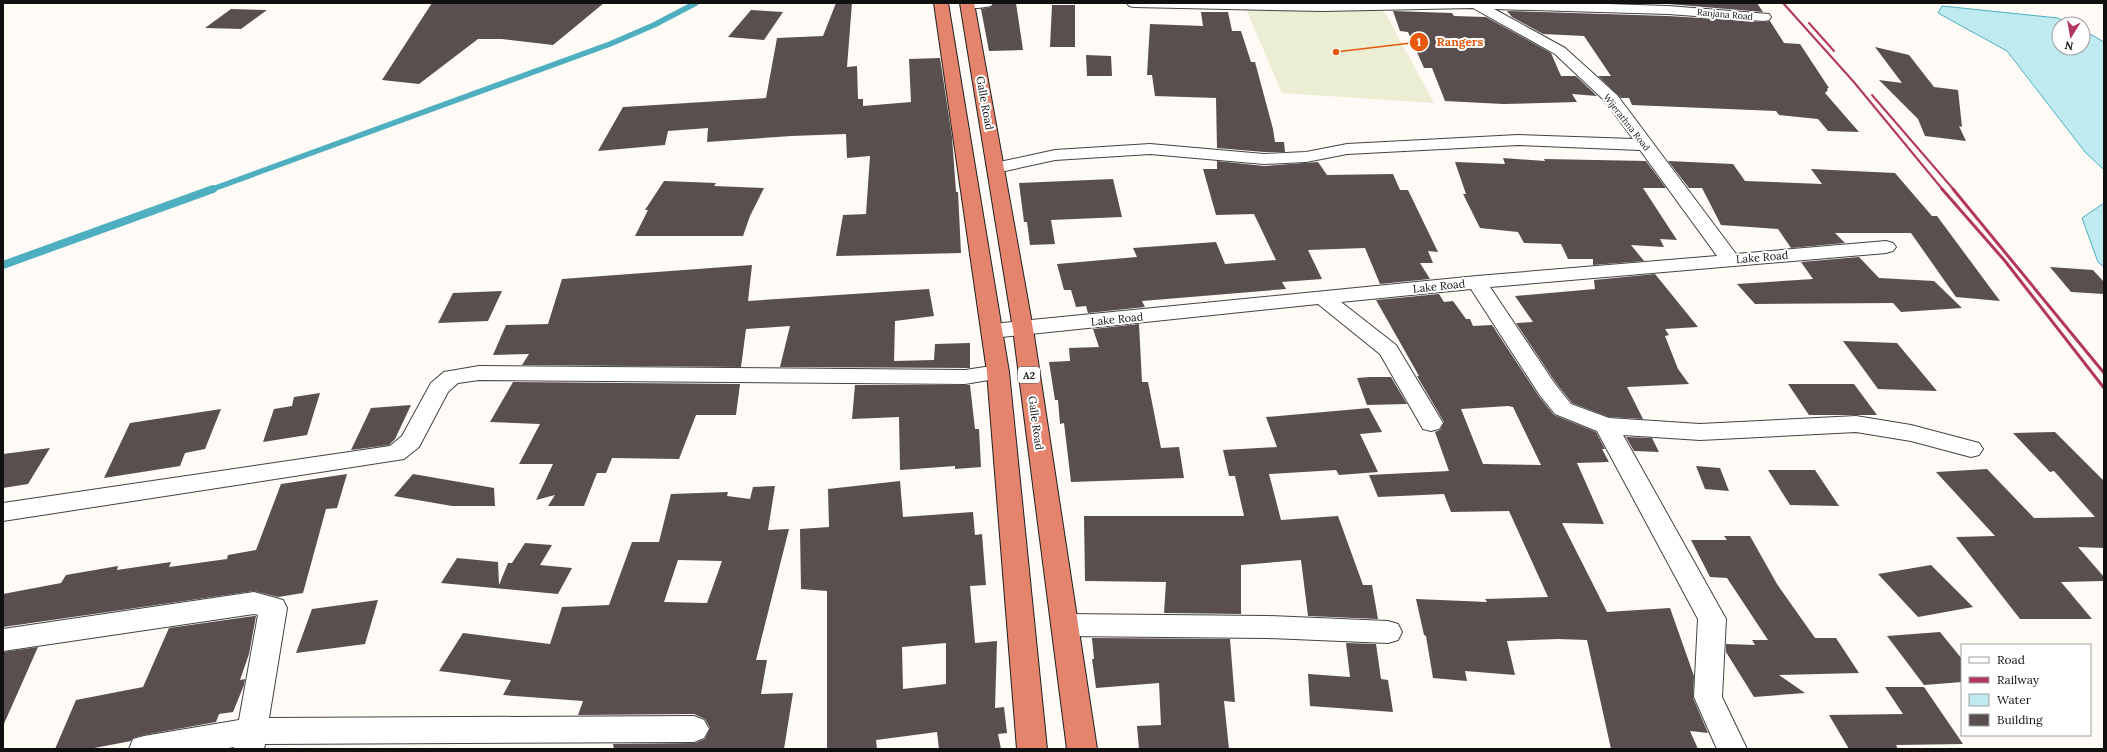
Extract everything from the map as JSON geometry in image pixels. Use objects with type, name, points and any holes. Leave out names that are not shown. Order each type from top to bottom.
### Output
[{"type":"highway","points":[[941,3],[998,372],[1032,749]]},
{"type":"highway","name":"Galle Road","points":[[973,3],[996,168],[1023,328],[1082,749]]},
{"type":"street","name":"Ranjana Road","points":[[1134,3],[1322,8],[1474,3],[1668,10],[1764,17]]},
{"type":"street","name":"Wijerathna Road","points":[[1474,3],[1560,51],[1611,98],[1730,260]]},
{"type":"street","points":[[996,168],[1055,155],[1150,149],[1264,159],[1306,157],[1347,150],[1518,140],[1646,145]]},
{"type":"street","name":"Lake Road","points":[[992,331],[1324,299],[1477,282],[1886,247]]},
{"type":"street","points":[[1477,282],[1547,389],[1563,409],[1606,426],[1700,432],[1856,424],[1911,433],[1971,449]]},
{"type":"street","points":[[1324,299],[1388,350],[1431,423]]},
{"type":"street","points":[[3,512],[396,453],[411,441],[439,388],[452,378],[479,373],[965,377],[998,372]]},
{"type":"street","points":[[1606,426],[1712,619],[1708,697],[1732,749]]},
{"type":"street","points":[[3,640],[254,604],[265,604],[273,608],[251,740]]},
{"type":"street","points":[[1065,625],[1267,627],[1388,632]]},
{"type":"street","points":[[144,749],[251,740],[694,729]]},
{"type":"green space","points":[[1246,9],[1384,11],[1434,103],[1282,93]]},
{"type":"water","points":[[1942,6],[2051,17],[2051,56],[2091,56],[2091,35],[2104,42],[2104,170],[2085,152],[2007,51],[1938,13]]},
{"type":"water","points":[[2104,203],[2104,267],[2098,262],[2082,218]]},
{"type":"building","points":[[432,3],[604,3],[553,45],[502,39],[478,39],[419,84],[382,80]]},
{"type":"building","points":[[836,3],[852,3],[847,67],[857,66],[858,99],[863,99],[863,106],[911,102],[909,59],[940,58],[952,137],[956,192],[958,192],[961,253],[836,256],[843,215],[866,214],[870,156],[847,158],[846,134],[707,142],[708,128],[668,131],[665,145],[598,151],[623,107],[766,98],[777,38],[823,36]]},
{"type":"building","points":[[994,3],[1016,3],[1023,50],[989,51],[981,9],[991,7]]},
{"type":"building","points":[[1623,3],[1757,3],[1763,12],[1668,4]]},
{"type":"building","points":[[1052,5],[1075,5],[1075,47],[1050,47]]},
{"type":"building","points":[[231,9],[267,10],[241,29],[205,28]]},
{"type":"building","points":[[751,10],[783,12],[764,40],[728,37]]},
{"type":"building","points":[[1393,11],[1452,13],[1454,16],[1486,17],[1551,53],[1561,76],[1576,76],[1597,96],[1572,94],[1577,102],[1503,104],[1445,101],[1432,68],[1424,68],[1408,32],[1400,31]]},
{"type":"building","points":[[1507,11],[1668,16],[1764,22],[1770,21],[1784,43],[1800,44],[1829,88],[1827,88],[1828,90],[1825,93],[1859,132],[1828,131],[1818,119],[1779,115],[1776,111],[1632,105],[1629,98],[1621,98],[1598,76],[1611,76],[1584,36],[1543,34],[1512,17]]},
{"type":"building","points":[[1201,12],[1228,12],[1232,31],[1241,31],[1251,62],[1255,62],[1273,129],[1275,142],[1284,142],[1285,152],[1264,152],[1217,148],[1216,98],[1155,96],[1152,75],[1147,75],[1150,24],[1203,26]]},
{"type":"building","points":[[1875,47],[1909,55],[1934,87],[1958,90],[1962,127],[1959,126],[1966,141],[1925,136],[1918,119],[1879,80],[1902,83]]},
{"type":"building","points":[[1086,55],[1111,56],[1112,76],[1087,76]]},
{"type":"building","points":[[1503,158],[1545,161],[1544,159],[1646,161],[1666,188],[1643,188],[1677,240],[1660,239],[1664,247],[1631,245],[1644,261],[1593,265],[1593,259],[1568,259],[1561,244],[1524,243],[1518,232],[1480,228],[1463,194],[1466,194],[1455,162],[1505,164]]},
{"type":"building","points":[[1217,161],[1264,166],[1318,162],[1327,175],[1393,174],[1400,190],[1408,190],[1438,252],[1428,251],[1433,263],[1420,263],[1430,279],[1380,284],[1365,248],[1308,250],[1322,279],[1282,282],[1286,289],[1142,301],[1145,307],[1088,313],[1086,306],[1076,307],[1071,290],[1064,290],[1057,264],[1137,257],[1133,248],[1216,242],[1225,264],[1276,260],[1254,214],[1216,215],[1203,169],[1217,169]]},
{"type":"building","points":[[1668,161],[1733,164],[1745,181],[1822,184],[1811,169],[1895,173],[1932,216],[1937,216],[2000,301],[1956,297],[1911,233],[1835,233],[1845,243],[1791,248],[1778,229],[1721,225],[1702,188],[1689,188]]},
{"type":"building","points":[[1113,179],[1122,217],[1051,220],[1055,244],[1030,245],[1027,222],[1024,222],[1019,183]]},
{"type":"building","points":[[664,181],[716,183],[714,186],[764,188],[750,216],[743,236],[635,236],[648,210],[645,210]]},
{"type":"building","points":[[1859,257],[1879,278],[1934,281],[1962,308],[1901,312],[1893,303],[1755,304],[1737,284],[1813,279],[1801,262]]},
{"type":"building","points":[[752,265],[748,301],[929,289],[934,316],[895,321],[894,361],[934,360],[935,344],[970,343],[970,368],[780,367],[790,326],[746,329],[741,367],[522,365],[529,354],[493,355],[506,325],[548,324],[562,279]]},
{"type":"building","points":[[2050,267],[2093,270],[2104,282],[2104,294],[2071,292]]},
{"type":"building","points":[[1655,274],[1698,327],[1665,329],[1669,335],[1665,336],[1678,369],[1689,384],[1627,387],[1643,419],[1609,417],[1572,403],[1556,383],[1516,323],[1533,322],[1515,296],[1595,289],[1594,280]]},
{"type":"building","points":[[502,291],[488,321],[438,323],[453,293]]},
{"type":"building","points":[[1439,294],[1444,302],[1453,301],[1466,319],[1470,319],[1473,326],[1492,325],[1538,395],[1554,415],[1596,432],[1605,449],[1602,449],[1609,462],[1577,463],[1604,524],[1562,523],[1607,612],[1670,608],[1694,676],[1693,698],[1708,733],[1690,731],[1698,749],[1611,749],[1587,640],[1558,639],[1507,641],[1515,675],[1465,671],[1467,681],[1433,678],[1426,636],[1424,635],[1416,599],[1487,602],[1485,599],[1548,597],[1509,511],[1451,512],[1444,494],[1378,497],[1369,475],[1449,471],[1435,432],[1440,430],[1444,422],[1376,300]],"holes":[[[1513,407],[1541,465],[1483,464],[1461,409]]]},
{"type":"building","points":[[1139,324],[1142,382],[1148,382],[1161,448],[1179,447],[1184,478],[1071,482],[1064,423],[1060,424],[1058,400],[1055,400],[1049,362],[1070,361],[1069,348],[1099,347],[1093,329]]},
{"type":"building","points":[[1843,341],[1897,343],[1937,391],[1878,389]]},
{"type":"building","points":[[1391,377],[1407,404],[1367,405],[1357,378]]},
{"type":"building","points":[[513,382],[740,384],[736,415],[696,415],[679,459],[612,458],[606,473],[597,473],[584,506],[548,506],[555,495],[536,500],[553,464],[519,464],[540,424],[490,422]]},
{"type":"building","points":[[1788,384],[1854,384],[1877,415],[1809,415]]},
{"type":"building","points":[[855,385],[970,385],[975,429],[979,429],[981,467],[955,469],[955,466],[900,470],[899,417],[852,419]]},
{"type":"building","points":[[320,393],[307,435],[263,442],[274,409],[292,406],[294,397]]},
{"type":"building","points":[[411,405],[395,439],[389,445],[351,450],[371,408]]},
{"type":"building","points":[[1369,408],[1382,432],[1360,434],[1378,472],[1339,475],[1336,470],[1269,474],[1281,520],[1338,516],[1363,585],[1372,585],[1378,619],[1308,616],[1301,560],[1241,565],[1241,614],[1164,613],[1166,582],[1085,581],[1084,516],[1244,516],[1235,476],[1229,476],[1223,450],[1277,447],[1266,417]]},
{"type":"building","points":[[221,409],[205,449],[185,453],[180,466],[104,478],[130,423]]},
{"type":"building","points":[[2055,432],[2104,481],[2104,548],[2078,547],[2104,577],[2104,581],[2061,582],[2092,619],[2020,619],[1956,537],[1995,536],[1936,472],[1987,469],[2034,518],[2095,517],[2054,471],[2050,472],[2013,433]]},
{"type":"building","points":[[1626,437],[1652,438],[1659,452],[1634,451]]},
{"type":"building","points":[[50,448],[28,484],[3,488],[3,454]]},
{"type":"building","points":[[1696,466],[1720,468],[1729,491],[1705,489]]},
{"type":"building","points":[[1768,470],[1815,470],[1839,506],[1790,505]]},
{"type":"building","points":[[347,474],[337,508],[326,509],[303,593],[278,597],[254,591],[3,627],[3,594],[61,583],[66,575],[118,566],[117,570],[171,562],[169,567],[227,559],[228,555],[256,550],[281,484]]},
{"type":"building","points":[[413,474],[494,488],[495,506],[452,506],[394,496]]},
{"type":"building","points":[[900,481],[903,517],[973,512],[975,535],[982,534],[986,585],[970,586],[975,643],[997,641],[995,708],[1004,707],[1007,733],[998,734],[1001,749],[939,749],[937,732],[876,740],[877,749],[827,749],[827,591],[801,589],[800,529],[829,527],[828,489]],"holes":[[[946,643],[946,684],[903,689],[902,647]]]},
{"type":"building","points":[[775,486],[768,530],[789,529],[756,660],[767,660],[761,694],[793,693],[784,749],[614,749],[613,744],[695,743],[705,739],[710,728],[705,719],[694,714],[578,715],[583,701],[503,695],[511,680],[439,671],[463,633],[550,644],[562,607],[609,605],[632,542],[659,542],[671,494],[728,492],[727,496],[750,499],[753,487]],"holes":[[[678,560],[722,561],[707,603],[664,602]]]},
{"type":"building","points":[[1724,536],[1750,536],[1777,584],[1815,638],[1836,638],[1859,673],[1779,675],[1805,693],[1754,697],[1726,652],[1726,644],[1755,645],[1752,640],[1768,640],[1727,578],[1710,577],[1691,540],[1727,540]]},
{"type":"building","points":[[525,543],[552,545],[540,565],[572,568],[558,594],[441,583],[457,558],[498,562],[499,585],[508,563],[512,563]]},
{"type":"building","points":[[1931,565],[1973,607],[1918,617],[1878,574]]},
{"type":"building","points":[[378,600],[365,644],[296,653],[312,609]]},
{"type":"building","points":[[256,616],[249,654],[240,680],[245,679],[244,685],[233,712],[219,714],[216,722],[144,735],[133,738],[131,741],[89,749],[55,749],[76,700],[143,687],[169,628]]},
{"type":"building","points":[[1940,632],[1961,658],[1961,682],[1924,685],[1887,636]]},
{"type":"building","points":[[1092,638],[1230,639],[1235,702],[1224,701],[1229,749],[1139,749],[1137,726],[1161,725],[1159,683],[1096,688],[1092,659],[1094,659]]},
{"type":"building","points":[[1346,643],[1376,644],[1381,679],[1388,680],[1393,712],[1310,706],[1308,674],[1350,677]]},
{"type":"building","points":[[38,647],[3,726],[3,652]]},
{"type":"building","points":[[1885,687],[1924,687],[1963,744],[1896,745],[1898,749],[1849,749],[1829,715],[1903,714]]},
{"type":"waterway","points":[[210,190],[610,44],[654,25],[696,3]]},
{"type":"waterway","points":[[3,265],[213,189]]},
{"type":"railway","points":[[1783,3],[1853,81],[1943,190]]},
{"type":"railway","points":[[1809,23],[1834,51]]},
{"type":"railway","points":[[1872,95],[1954,190]]},
{"type":"railway","points":[[1942,189],[2005,261],[2104,388]]},
{"type":"railway","points":[[1953,189],[2104,373]]},
{"type":"place","name":"Rangers","points":[[1336,52]]}]
